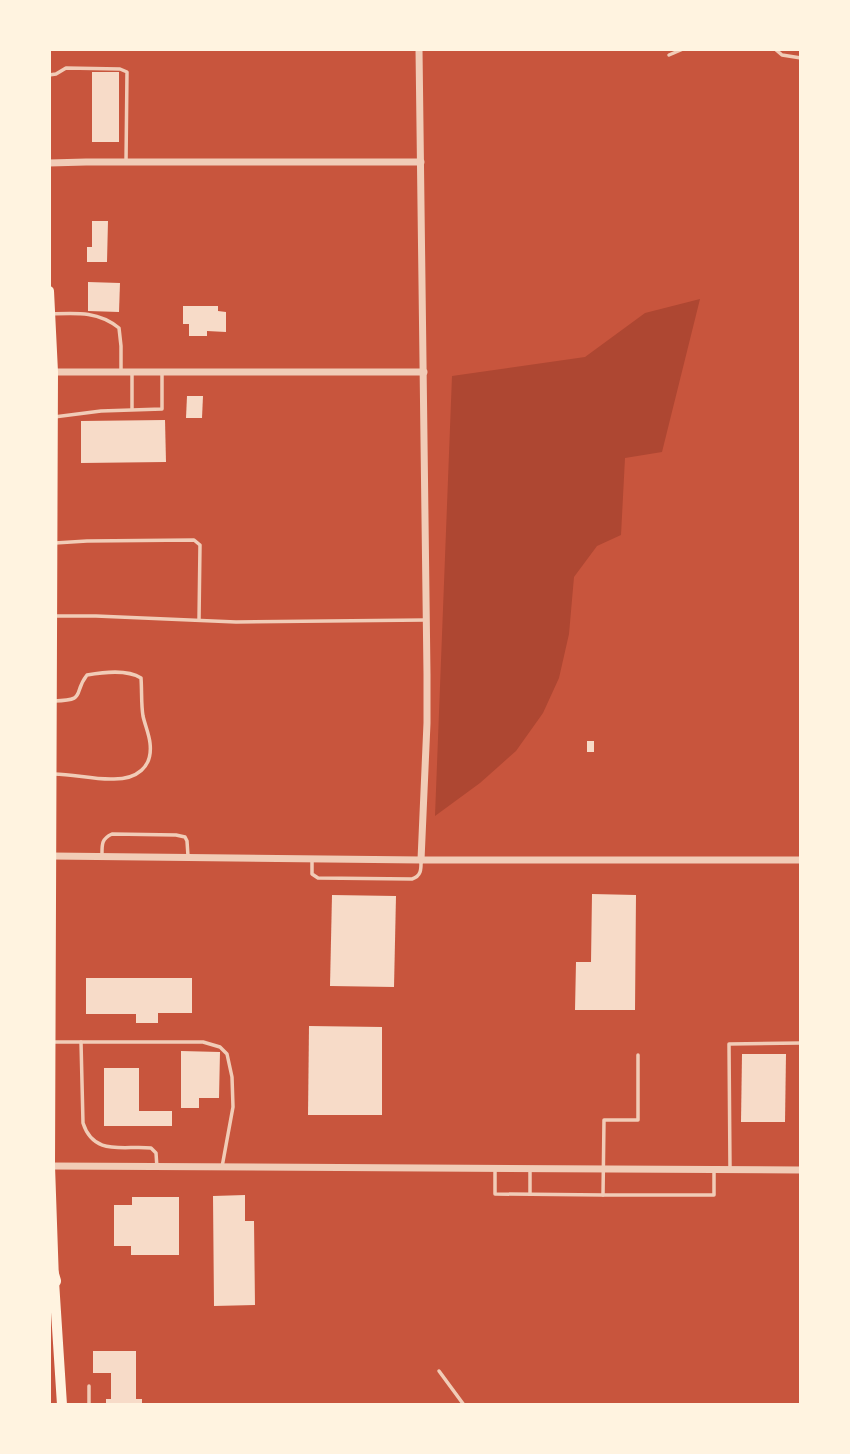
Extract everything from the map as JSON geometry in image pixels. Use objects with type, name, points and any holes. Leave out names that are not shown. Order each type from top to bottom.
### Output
[{"type":"highway","points":[[49,1264],[54,1282]]},
{"type":"main road","points":[[49,291],[53,372],[50,1166],[62,1405]]},
{"type":"street","points":[[419,49],[427,620],[427,723],[421,860]]},
{"type":"street","points":[[49,163],[421,162]]},
{"type":"street","points":[[53,372],[424,372]]},
{"type":"street","points":[[52,856],[801,860]]},
{"type":"street","points":[[50,1166],[801,1170]]},
{"type":"lane","points":[[669,55],[683,49]]},
{"type":"lane","points":[[775,49],[782,55],[801,58]]},
{"type":"lane","points":[[49,75],[66,68],[120,69],[127,72],[127,162]]},
{"type":"lane","points":[[50,314],[80,313],[107,318],[119,328],[121,372]]},
{"type":"lane","points":[[132,372],[132,409]]},
{"type":"lane","points":[[53,417],[101,411],[162,409],[162,372]]},
{"type":"lane","points":[[53,542],[194,540],[200,545],[199,621]]},
{"type":"lane","points":[[52,616],[263,622],[427,620]]},
{"type":"lane","points":[[52,701],[76,698],[83,680],[88,675],[130,673],[138,676],[141,678],[143,716],[150,744],[148,761],[142,771],[129,778],[52,774]]},
{"type":"lane","points":[[102,856],[102,842],[112,834],[185,837],[188,857]]},
{"type":"lane","points":[[312,858],[312,874],[318,878],[412,879],[420,874],[421,860]]},
{"type":"lane","points":[[50,1042],[203,1042],[220,1047],[227,1054],[232,1077],[233,1107],[222,1167]]},
{"type":"lane","points":[[81,1042],[83,1124],[86,1133],[94,1142],[105,1147],[151,1148],[156,1153],[157,1168]]},
{"type":"lane","points":[[730,1170],[729,1044],[801,1043]]},
{"type":"lane","points":[[603,1195],[604,1120],[638,1120],[638,1055]]},
{"type":"lane","points":[[495,1169],[495,1194],[603,1195],[714,1195],[714,1170]]},
{"type":"lane","points":[[530,1169],[530,1194]]},
{"type":"lane","points":[[439,1371],[464,1405]]},
{"type":"lane","points":[[89,1387],[89,1405]]},
{"type":"shaded area","points":[[700,299],[662,452],[625,458],[621,535],[597,546],[574,577],[569,634],[559,678],[543,713],[516,751],[480,783],[435,816],[452,376],[585,357],[645,313]]},
{"type":"building","points":[[92,72],[119,72],[119,142],[92,142]]},
{"type":"building","points":[[92,221],[108,221],[107,262],[87,262],[87,247],[92,247]]},
{"type":"building","points":[[88,282],[120,283],[119,312],[88,311]]},
{"type":"building","points":[[183,306],[218,306],[218,311],[226,312],[226,332],[207,331],[207,336],[189,336],[189,324],[183,324]]},
{"type":"building","points":[[187,396],[203,396],[202,418],[186,418]]},
{"type":"building","points":[[165,420],[166,462],[81,463],[81,421]]},
{"type":"building","points":[[587,741],[594,741],[594,752],[587,752]]},
{"type":"building","points":[[592,894],[636,895],[635,1010],[575,1010],[576,962],[591,962]]},
{"type":"building","points":[[332,895],[396,896],[394,987],[330,986]]},
{"type":"building","points":[[86,978],[192,978],[192,1013],[158,1013],[158,1023],[136,1023],[136,1014],[86,1014]]},
{"type":"building","points":[[309,1026],[382,1027],[382,1115],[308,1115]]},
{"type":"building","points":[[181,1051],[220,1052],[219,1098],[199,1098],[199,1108],[181,1108]]},
{"type":"building","points":[[742,1054],[786,1054],[785,1122],[741,1122]]},
{"type":"building","points":[[104,1068],[139,1068],[139,1111],[172,1111],[172,1126],[104,1126]]},
{"type":"building","points":[[245,1195],[245,1221],[254,1221],[255,1305],[214,1306],[213,1196]]},
{"type":"building","points":[[132,1197],[179,1197],[179,1255],[131,1255],[131,1246],[114,1246],[114,1205],[132,1205]]},
{"type":"building","points":[[93,1351],[136,1351],[136,1399],[142,1399],[142,1405],[106,1405],[106,1399],[111,1399],[111,1373],[93,1373]]}]
